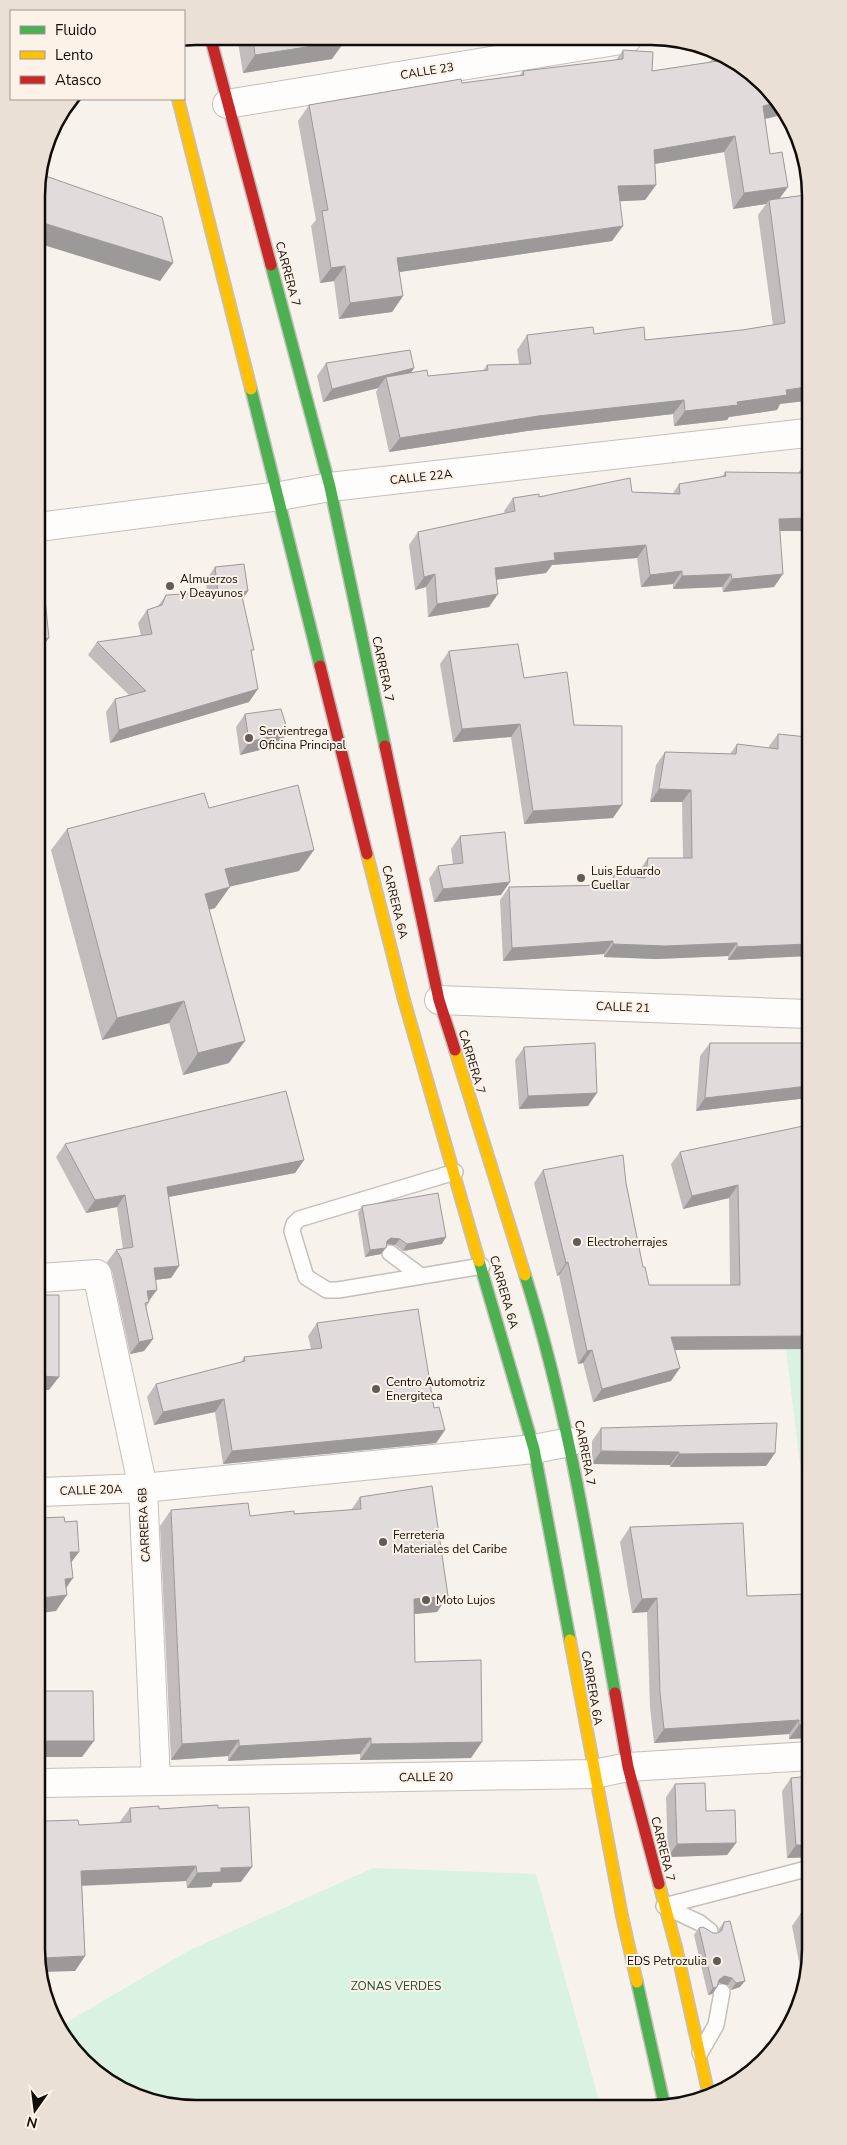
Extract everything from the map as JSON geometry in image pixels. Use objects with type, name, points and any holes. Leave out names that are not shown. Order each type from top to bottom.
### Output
[{"type":"main road","name":"CARRERA 7","points":[[212,45],[330,487],[439,1000],[545,1338],[570,1442],[628,1768],[676,1947],[707,2089]]},
{"type":"main road","points":[[178,100],[280,496]]},
{"type":"main road","name":"CARRERA 6A","points":[[280,496],[404,1000],[534,1449],[622,1916],[663,2099]]},
{"type":"street","name":"CALLE 23","points":[[227,104],[590,45]]},
{"type":"street","name":"CALLE 22A","points":[[45,526],[280,496],[330,487],[802,433]]},
{"type":"street","name":"CALLE 21","points":[[439,1000],[802,1014]]},
{"type":"street","name":"CARRERA 6B","points":[[45,1278],[97,1274],[143,1488],[156,1781]]},
{"type":"street","name":"CALLE 20A","points":[[45,1492],[143,1488],[534,1449],[570,1442]]},
{"type":"street","name":"CALLE 20","points":[[45,1783],[594,1774],[628,1768],[802,1757]]},
{"type":"lane","points":[[455,1172],[299,1219],[292,1231],[306,1277],[327,1290],[338,1290],[482,1266]]},
{"type":"lane","points":[[379,1209],[385,1193]]},
{"type":"lane","points":[[390,1253],[421,1276]]},
{"type":"lane","points":[[664,1906],[802,1870]]},
{"type":"lane","points":[[664,1906],[700,1923],[710,1931]]},
{"type":"lane","points":[[699,2055],[716,2025],[722,1992]]},
{"type":"green space","points":[[786,1349],[802,1349],[802,1465],[800,1465]]},
{"type":"green space","name":"ZONAS VERDES","points":[[373,1868],[536,1874],[599,2100],[196,2100],[177,2099],[148,2092],[129,2084],[104,2069],[76,2041],[65,2023],[190,1950]]},
{"type":"building","points":[[254,45],[319,45],[255,55]]},
{"type":"building","points":[[623,50],[653,52],[652,71],[718,61],[743,76],[771,104],[763,106],[770,154],[782,152],[788,187],[744,193],[735,136],[654,150],[656,185],[618,186],[623,226],[397,258],[403,296],[350,303],[345,266],[331,268],[322,211],[328,210],[309,105],[461,79],[462,83],[524,75],[523,71],[623,59]]},
{"type":"building","points":[[46,176],[162,217],[173,263],[45,223]]},
{"type":"building","points":[[802,195],[802,388],[786,390],[787,395],[737,402],[738,405],[685,411],[684,400],[538,416],[400,438],[386,377],[427,370],[428,376],[488,370],[487,365],[531,364],[527,335],[593,327],[594,334],[644,327],[645,340],[742,330],[785,323],[769,200]]},
{"type":"building","points":[[410,350],[414,368],[332,389],[326,363]]},
{"type":"building","points":[[725,472],[802,473],[802,518],[779,519],[783,574],[732,579],[731,574],[682,576],[682,571],[650,575],[646,545],[554,553],[555,560],[495,568],[498,594],[437,604],[435,574],[424,577],[418,532],[515,511],[513,498],[539,494],[539,497],[630,478],[632,492],[680,494],[679,484],[726,476]]},
{"type":"building","points":[[244,564],[248,591],[241,592],[254,650],[251,650],[258,689],[119,730],[115,699],[146,691],[97,642],[152,634],[147,610],[162,605],[166,595],[218,592],[215,567]]},
{"type":"building","points":[[45,598],[49,638],[45,638]]},
{"type":"building","points":[[518,644],[524,678],[567,672],[574,725],[622,726],[622,805],[533,811],[520,724],[462,729],[449,651]]},
{"type":"building","points":[[281,709],[288,732],[249,742],[245,714]]},
{"type":"building","points":[[778,734],[802,736],[802,944],[737,947],[737,943],[665,946],[613,944],[613,941],[512,948],[509,887],[613,885],[614,875],[645,878],[648,858],[692,858],[691,790],[659,789],[665,752],[736,754],[737,744],[778,749]]},
{"type":"building","points":[[298,785],[314,850],[225,869],[230,887],[205,894],[245,1041],[198,1053],[184,1001],[117,1018],[67,829],[204,793],[209,808]]},
{"type":"building","points":[[505,832],[510,882],[443,889],[438,866],[463,863],[460,836]]},
{"type":"building","points":[[595,1043],[597,1093],[528,1096],[524,1047]]},
{"type":"building","points":[[710,1043],[802,1043],[802,1087],[705,1098]]},
{"type":"building","points":[[286,1091],[304,1160],[167,1187],[179,1266],[154,1268],[157,1290],[147,1291],[149,1302],[145,1303],[153,1339],[139,1342],[121,1258],[116,1250],[133,1247],[125,1195],[95,1200],[65,1144]]},
{"type":"building","points":[[802,1126],[802,1336],[671,1337],[680,1368],[602,1389],[592,1350],[587,1351],[568,1262],[566,1263],[543,1170],[623,1155],[626,1183],[643,1267],[645,1267],[649,1285],[740,1285],[738,1185],[692,1196],[680,1152]]},
{"type":"building","points":[[438,1193],[446,1237],[407,1244],[400,1239],[391,1238],[387,1241],[386,1248],[370,1250],[362,1206]]},
{"type":"building","points":[[45,1295],[59,1295],[59,1377],[45,1376]]},
{"type":"building","points":[[418,1309],[434,1408],[439,1407],[445,1430],[232,1451],[224,1399],[163,1412],[156,1384],[245,1361],[244,1357],[322,1348],[317,1323]]},
{"type":"building","points":[[777,1423],[775,1453],[679,1454],[679,1452],[601,1451],[601,1428]]},
{"type":"building","points":[[432,1486],[448,1596],[414,1599],[415,1662],[481,1660],[482,1742],[371,1744],[371,1738],[239,1746],[239,1740],[182,1744],[171,1510],[248,1503],[250,1516],[294,1511],[294,1514],[361,1509],[360,1497]]},
{"type":"building","points":[[64,1517],[65,1522],[77,1521],[79,1552],[70,1552],[73,1578],[65,1579],[67,1595],[45,1598],[45,1518]]},
{"type":"building","points":[[743,1523],[747,1596],[802,1594],[802,1725],[799,1725],[799,1720],[664,1729],[660,1693],[657,1598],[642,1599],[630,1527]]},
{"type":"building","points":[[45,1691],[93,1691],[94,1741],[45,1741]]},
{"type":"building","points":[[802,1777],[802,1845],[796,1845],[791,1778]]},
{"type":"building","points":[[705,1783],[706,1811],[735,1810],[736,1843],[677,1844],[675,1784]]},
{"type":"building","points":[[218,1805],[218,1808],[249,1807],[252,1867],[221,1868],[221,1872],[197,1873],[196,1866],[81,1871],[85,1956],[45,1958],[45,1821],[78,1820],[79,1825],[131,1822],[130,1808],[159,1806],[159,1809]]},
{"type":"building","name":"EDS Petrozulia","points":[[730,1921],[745,1981],[736,1983],[732,1978],[724,1976],[719,1980],[717,1987],[713,1988],[699,1928],[703,1927],[713,1933],[718,1933],[722,1930],[724,1922]]},
{"type":"traffic: fast","points":[[271,265],[330,487],[385,746]]},
{"type":"traffic: fast","points":[[251,389],[320,666]]},
{"type":"traffic: fast","points":[[479,1261],[534,1449],[570,1640]]},
{"type":"traffic: fast","points":[[525,1275],[554,1378],[566,1430],[615,1693]]},
{"type":"traffic: fast","points":[[637,1982],[663,2099]]},
{"type":"traffic: slow","points":[[178,100],[251,389]]},
{"type":"traffic: slow","points":[[367,854],[404,1000],[479,1261]]},
{"type":"traffic: slow","points":[[455,1050],[525,1275]]},
{"type":"traffic: slow","points":[[570,1640],[622,1916],[637,1982]]},
{"type":"traffic: slow","points":[[659,1884],[676,1947],[707,2089]]},
{"type":"traffic: jam","points":[[212,45],[271,265]]},
{"type":"traffic: jam","points":[[320,666],[367,854]]},
{"type":"traffic: jam","points":[[385,746],[439,1000],[455,1050]]},
{"type":"traffic: jam","points":[[615,1693],[628,1767],[659,1884]]},
{"type":"place","name":"Almuerzos y Deayunos","points":[[170,586]]},
{"type":"place","name":"Servientrega Oficina Principal","points":[[249,738]]},
{"type":"place","name":"Luis Eduardo Cuellar","points":[[581,878]]},
{"type":"place","name":"Electroherrajes","points":[[577,1242]]},
{"type":"place","name":"Centro Automotriz Energiteca","points":[[376,1389]]},
{"type":"place","name":"Ferreteria Materiales del Caribe","points":[[383,1542]]},
{"type":"place","name":"Moto Lujos","points":[[426,1600]]},
{"type":"place","name":"EDS Petrozulia","points":[[717,1961]]}]
